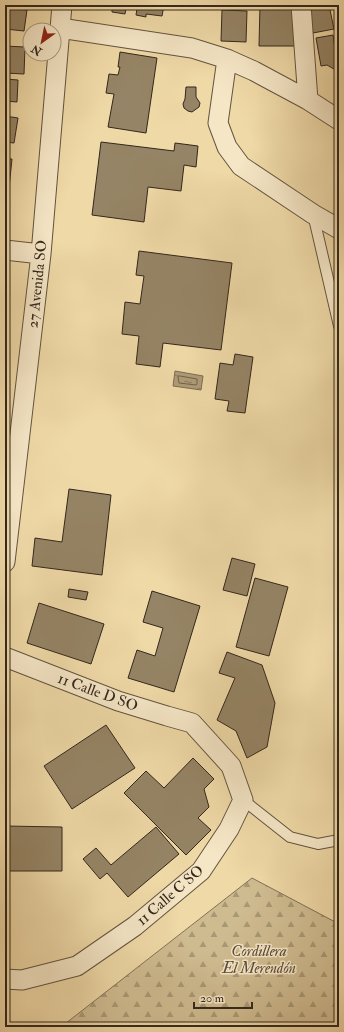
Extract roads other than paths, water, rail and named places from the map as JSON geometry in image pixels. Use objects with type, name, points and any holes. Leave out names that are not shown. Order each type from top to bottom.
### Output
[{"type":"street","name":"27 Avenida SO","points":[[61,22],[62,5]]},
{"type":"street","points":[[301,5],[308,100]]},
{"type":"street","points":[[62,28],[192,48],[227,59],[308,100],[339,120]]},
{"type":"street","points":[[227,59],[218,123],[227,147],[242,166],[313,214],[339,229]]},
{"type":"street","name":"27 Avenida SO","points":[[5,562],[40,254],[57,62]]},
{"type":"street","points":[[5,250],[40,254]]},
{"type":"street","name":"11 Calle D SO","points":[[5,656],[118,701],[192,723],[231,766],[244,800]]},
{"type":"street","name":"11 Calle C SO","points":[[5,979],[22,980],[77,966],[135,926],[201,871],[229,829],[244,800]]},
{"type":"lane","points":[[313,214],[339,326]]},
{"type":"lane","points":[[244,800],[290,837],[318,844],[339,840]]},
{"type":"water","points":[[175,371],[203,376],[201,390],[173,386]]},
{"type":"park label","name":"Cordillera El Merendón","points":[[259,960]]}]
